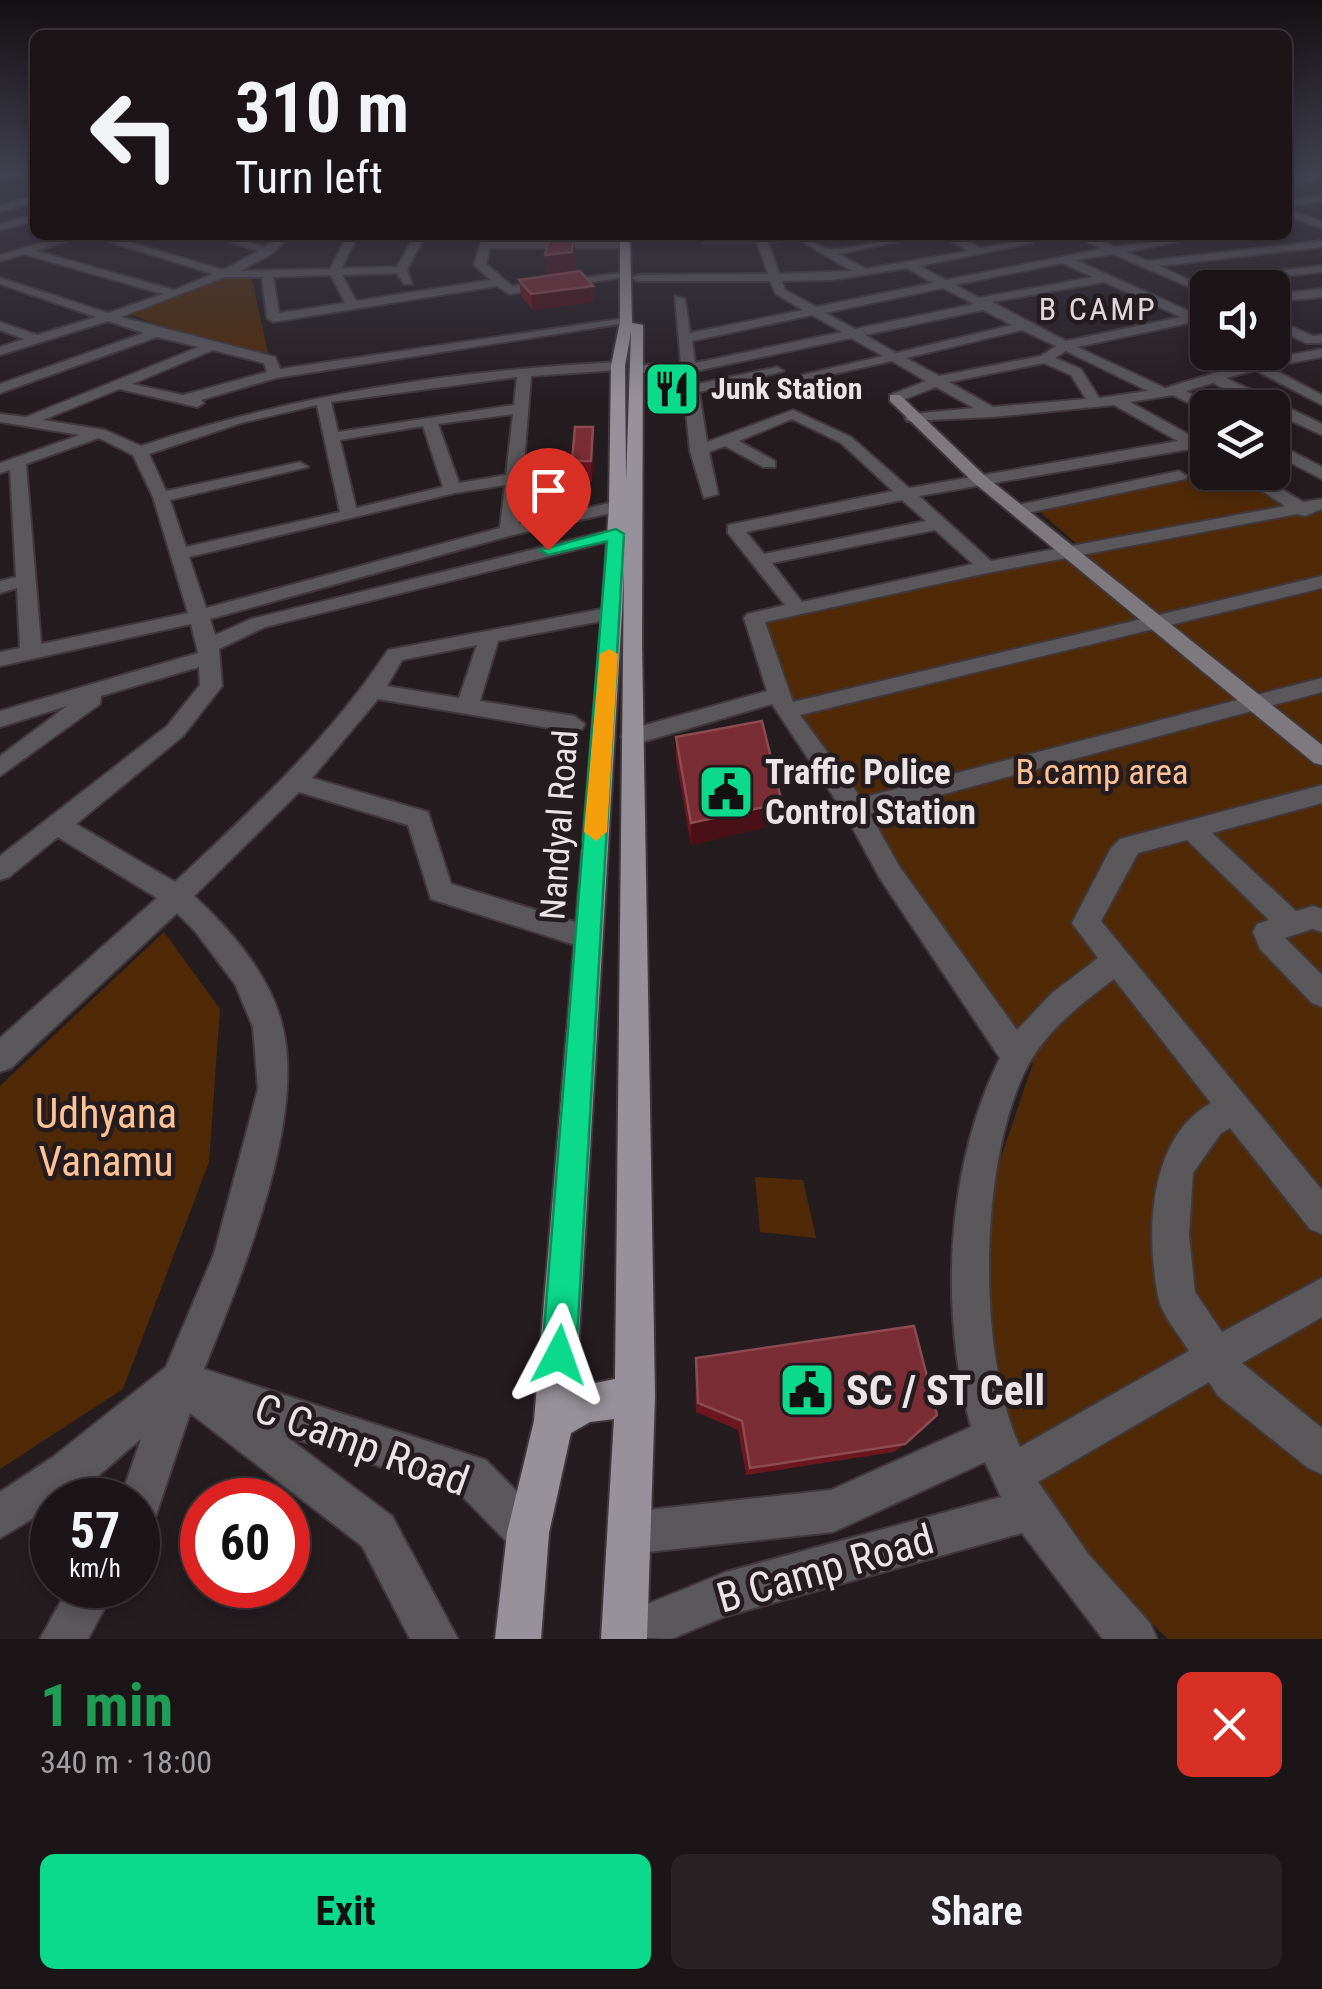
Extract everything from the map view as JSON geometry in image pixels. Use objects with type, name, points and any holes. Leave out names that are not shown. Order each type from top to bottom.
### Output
[{"type":"main road","name":"Nandyal Road","points":[[518,1639],[528,1532],[554,1422],[612,613],[632,276],[630,250]]},
{"type":"main road","name":"Nandyal Road","points":[[624,1637],[635,1396],[626,322],[632,276]]},
{"type":"main road","points":[[554,1422],[585,1403],[635,1396]]},
{"type":"street","points":[[35,250],[170,293]]},
{"type":"street","points":[[145,250],[224,274],[401,270]]},
{"type":"street","points":[[334,271],[344,250]]},
{"type":"street","points":[[401,270],[412,250]]},
{"type":"street","points":[[484,250],[480,266],[510,290],[632,276],[772,278],[864,272],[988,250]]},
{"type":"street","points":[[705,250],[708,276]]},
{"type":"street","points":[[765,250],[780,292],[994,413]]},
{"type":"street","points":[[821,250],[864,272]]},
{"type":"street","points":[[824,252],[833,250]]},
{"type":"street","points":[[686,338],[1110,250]]},
{"type":"street","points":[[1114,250],[1189,284],[1322,269]]},
{"type":"street","points":[[1149,264],[1266,250]]},
{"type":"street","points":[[0,351],[224,274],[269,251]]},
{"type":"street","points":[[1063,259],[1190,316]]},
{"type":"street","points":[[1,282],[66,262]]},
{"type":"street","points":[[909,264],[1023,326],[1190,401]]},
{"type":"street","points":[[401,270],[415,295]]},
{"type":"street","points":[[334,271],[352,306]]},
{"type":"street","points":[[267,274],[274,318],[500,282]]},
{"type":"street","points":[[140,452],[250,416],[323,401],[525,371],[692,368],[1106,278]]},
{"type":"street","points":[[1,282],[156,333],[270,360],[275,374]]},
{"type":"street","points":[[1290,296],[1322,293]]},
{"type":"street","points":[[679,300],[692,368],[698,451],[710,494]]},
{"type":"street","points":[[183,400],[275,374],[626,322]]},
{"type":"street","points":[[1190,323],[1067,345],[1045,359],[941,380],[895,398],[979,479],[1322,757]]},
{"type":"street","points":[[0,326],[35,339]]},
{"type":"street","points":[[807,378],[1023,326]]},
{"type":"street","points":[[1290,330],[1311,340],[1322,339]]},
{"type":"street","points":[[0,389],[156,333]]},
{"type":"street","points":[[30,420],[208,348]]},
{"type":"street","points":[[416,353],[433,384]]},
{"type":"street","points":[[1290,358],[1322,353]]},
{"type":"street","points":[[1045,359],[1076,372],[1095,403]]},
{"type":"street","points":[[912,418],[1116,400],[1170,392],[1237,370]]},
{"type":"street","points":[[1267,370],[1322,401]]},
{"type":"street","points":[[509,531],[525,371]]},
{"type":"street","points":[[693,390],[776,371]]},
{"type":"street","points":[[1212,378],[1322,430]]},
{"type":"street","points":[[115,384],[250,416]]},
{"type":"street","points":[[1116,400],[1190,439]]},
{"type":"street","points":[[323,401],[349,514]]},
{"type":"street","points":[[333,436],[523,408]]},
{"type":"street","points":[[1290,421],[1322,412]]},
{"type":"street","points":[[698,451],[793,414],[846,440],[988,567]]},
{"type":"street","points":[[0,418],[100,433],[140,452],[161,497],[209,652],[211,686],[175,731],[0,870]]},
{"type":"street","points":[[429,422],[452,489]]},
{"type":"street","points":[[31,651],[26,580],[9,466],[100,433]]},
{"type":"street","points":[[726,440],[768,464]]},
{"type":"street","points":[[798,608],[734,529],[979,479],[1190,448]]},
{"type":"street","points":[[1290,456],[1322,474]]},
{"type":"street","points":[[161,497],[300,467]]},
{"type":"street","points":[[1018,510],[1179,476]]},
{"type":"street","points":[[179,554],[452,489],[514,479]]},
{"type":"street","points":[[1271,490],[1322,522]]},
{"type":"street","points":[[1017,1056],[890,874],[855,808],[782,703],[754,618],[988,567],[1322,504]]},
{"type":"street","points":[[0,659],[196,617],[509,531],[618,506]]},
{"type":"street","points":[[760,560],[942,523]]},
{"type":"street","points":[[0,719],[104,691],[209,652],[258,623],[616,534]]},
{"type":"street","points":[[0,587],[26,580]]},
{"type":"street","points":[[632,738],[1157,623],[1322,582]]},
{"type":"street","points":[[0,1058],[178,897],[294,782],[375,691],[395,655],[612,613]]},
{"type":"street","points":[[468,706],[488,650],[488,635]]},
{"type":"street","points":[[855,808],[1322,684]]},
{"type":"street","points":[[0,768],[104,691]]},
{"type":"street","points":[[375,691],[574,724]]},
{"type":"street","points":[[294,782],[419,819],[440,890],[588,936]]},
{"type":"street","points":[[1322,794],[1128,846],[1086,922],[1322,1218]]},
{"type":"street","points":[[58,825],[178,897],[248,976],[268,1027],[274,1090],[232,1255],[180,1380],[148,1478]]},
{"type":"street","points":[[1190,828],[1290,923]]},
{"type":"street","points":[[1322,921],[1313,917],[1267,932],[1270,941],[1322,994]]},
{"type":"street","points":[[1116,961],[1048,1014],[1017,1056],[990,1130],[977,1206],[970,1317],[1012,1474],[1081,1582],[1134,1639]]},
{"type":"street","points":[[1234,1108],[1208,1122],[1176,1168],[1171,1235],[1176,1298],[1232,1382],[1322,1454]]},
{"type":"street","name":"B Camp Road","points":[[624,1637],[1012,1474],[1322,1296]]},
{"type":"street","points":[[0,1517],[68,1472],[180,1380]]},
{"type":"street","points":[[180,1380],[377,1531],[431,1637]]},
{"type":"street","name":"C Camp Road","points":[[180,1380],[472,1476],[528,1532]]},
{"type":"street","points":[[630,1533],[833,1511],[1012,1474]]},
{"type":"street","points":[[63,1639],[81,1608]]},
{"type":"green space","points":[[227,278],[252,279],[269,357],[212,346],[130,314]]},
{"type":"green space","name":"B.camp area","points":[[1190,478],[1190,490],[1261,490],[1292,505],[1322,507],[1322,1639],[1168,1639],[1072,1546],[1015,1449],[983,1308],[990,1190],[1033,1063],[790,706],[761,621],[1085,551],[1039,511]]},
{"type":"green space","name":"Udhyana Vanamu","points":[[164,932],[220,1009],[209,1162],[123,1389],[0,1469],[0,1086]]},
{"type":"green space","points":[[755,1177],[803,1180],[816,1238],[760,1232]]},
{"type":"building","points":[[546,250],[572,250],[572,252],[545,255]]},
{"type":"building","points":[[580,271],[593,286],[531,294],[519,280]]},
{"type":"building","points":[[575,427],[593,427],[591,461],[572,461]]},
{"type":"building","name":"Traffic Police Control Station","points":[[762,721],[782,803],[691,823],[676,737]]},
{"type":"building","name":"SC / ST Cell","points":[[914,1326],[937,1415],[905,1444],[750,1468],[742,1421],[698,1403],[696,1358]]},
{"type":"slow traffic","points":[[596,832],[609,654]]},
{"type":"place","name":"Junk Station","points":[[672,389]]},
{"type":"place","name":"Traffic Police Control Station","points":[[726,792]]},
{"type":"place","name":"SC / ST Cell","points":[[807,1390]]},
{"type":"district","name":"B CAMP","points":[[1098,309]]},
{"type":"route","points":[[548,550],[616,534],[559,1355]]}]
